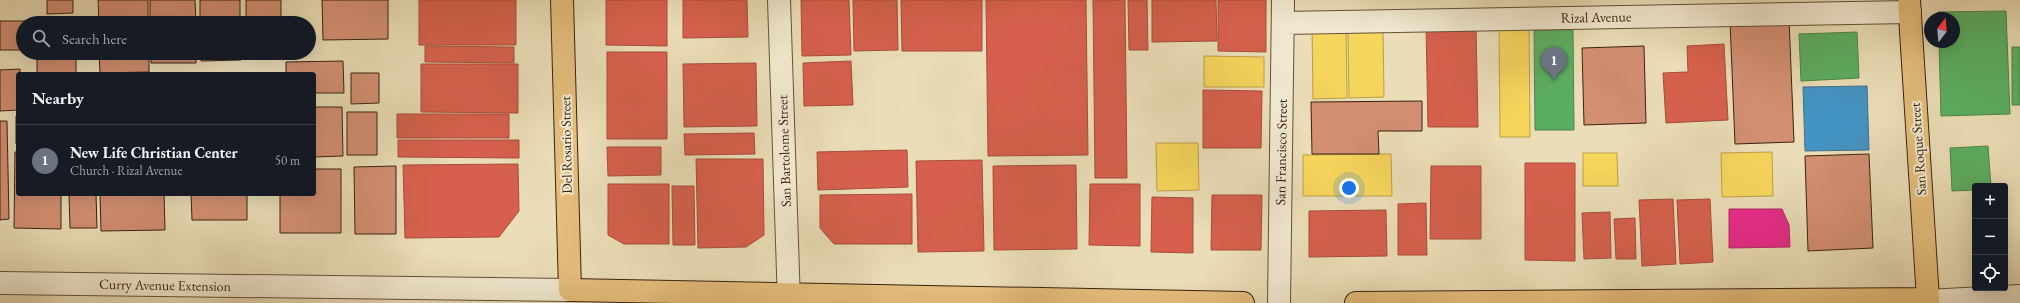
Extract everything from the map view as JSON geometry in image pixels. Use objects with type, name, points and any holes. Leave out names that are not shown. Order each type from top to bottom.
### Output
[{"type":"main road","name":"Del Rosario Street","points":[[562,0],[570,290]]},
{"type":"main road","name":"San Roque Street","points":[[1909,6],[1928,299]]},
{"type":"main road","points":[[570,290],[789,298],[1244,303]]},
{"type":"main road","points":[[1356,303],[1928,299]]},
{"type":"street","name":"San Bartolome Street","points":[[779,0],[789,298]]},
{"type":"street","name":"San Francisco Street","points":[[1279,303],[1284,0]]},
{"type":"street","name":"Rizal Avenue","points":[[1283,23],[1654,8],[1909,6]]},
{"type":"street","name":"Curry Avenue Extension","points":[[0,283],[570,290]]},
{"type":"lane","points":[[1928,299],[2020,294]]},
{"type":"building: Homes","points":[[1499,21],[1529,21],[1530,137],[1500,137]]},
{"type":"building: Homes","points":[[1312,25],[1346,25],[1347,98],[1313,99]]},
{"type":"building: Homes","points":[[1348,30],[1383,30],[1384,97],[1349,98]]},
{"type":"building: Homes","points":[[1204,56],[1264,57],[1264,87],[1204,87]]},
{"type":"building: Homes","points":[[1156,143],[1198,143],[1199,190],[1157,191]]},
{"type":"building: Homes","points":[[1772,152],[1773,196],[1722,197],[1721,153]]},
{"type":"building: Homes","points":[[1583,153],[1617,153],[1618,186],[1583,186]]},
{"type":"building: Homes","points":[[1391,154],[1392,196],[1303,196],[1303,155]]},
{"type":"building: Shops","points":[[419,0],[516,0],[516,45],[419,45]]},
{"type":"building: Shops","points":[[606,0],[667,0],[667,46],[606,45]]},
{"type":"building: Shops","points":[[683,0],[747,0],[748,37],[683,38]]},
{"type":"building: Shops","points":[[801,0],[849,0],[851,55],[802,56]]},
{"type":"building: Shops","points":[[853,0],[897,0],[898,50],[854,51]]},
{"type":"building: Shops","points":[[901,0],[982,0],[982,51],[902,51]]},
{"type":"building: Shops","points":[[986,0],[1086,0],[1088,155],[988,156]]},
{"type":"building: Shops","points":[[1093,0],[1125,0],[1127,178],[1095,178]]},
{"type":"building: Shops","points":[[1128,0],[1147,0],[1148,50],[1129,50]]},
{"type":"building: Shops","points":[[1152,0],[1216,0],[1217,41],[1152,42]]},
{"type":"building: Shops","points":[[1218,0],[1266,0],[1266,52],[1218,51]]},
{"type":"building: Shops","points":[[1476,24],[1478,127],[1428,127],[1426,25]]},
{"type":"building: Shops","points":[[1724,44],[1728,120],[1666,123],[1663,73],[1688,72],[1687,46]]},
{"type":"building: Shops","points":[[425,46],[514,47],[514,63],[425,62]]},
{"type":"building: Shops","points":[[607,52],[667,52],[667,139],[607,139]]},
{"type":"building: Shops","points":[[851,61],[853,105],[804,106],[803,63]]},
{"type":"building: Shops","points":[[756,63],[757,126],[684,127],[683,64]]},
{"type":"building: Shops","points":[[421,64],[518,64],[518,113],[421,112]]},
{"type":"building: Shops","points":[[1203,90],[1262,91],[1261,148],[1203,148]]},
{"type":"building: Shops","points":[[397,114],[509,114],[509,138],[397,138]]},
{"type":"building: Shops","points":[[754,133],[755,154],[685,155],[684,134]]},
{"type":"building: Shops","points":[[398,140],[519,140],[519,158],[398,157]]},
{"type":"building: Shops","points":[[607,147],[661,147],[661,175],[608,176]]},
{"type":"building: Shops","points":[[907,150],[908,187],[818,190],[817,152]]},
{"type":"building: Shops","points":[[696,159],[763,159],[764,235],[746,247],[698,248]]},
{"type":"building: Shops","points":[[982,160],[984,251],[918,252],[916,161]]},
{"type":"building: Shops","points":[[1525,163],[1575,163],[1575,261],[1525,260]]},
{"type":"building: Shops","points":[[518,164],[519,211],[499,237],[405,238],[403,165]]},
{"type":"building: Shops","points":[[1076,165],[1077,249],[994,250],[993,166]]},
{"type":"building: Shops","points":[[1431,166],[1481,166],[1481,239],[1430,239]]},
{"type":"building: Shops","points":[[608,184],[669,184],[669,244],[624,244],[608,235]]},
{"type":"building: Shops","points":[[1090,184],[1140,184],[1140,246],[1089,245]]},
{"type":"building: Shops","points":[[672,186],[694,186],[695,245],[673,245]]},
{"type":"building: Shops","points":[[912,194],[912,244],[834,244],[820,228],[820,195]]},
{"type":"building: Shops","points":[[1212,195],[1262,195],[1261,250],[1211,250]]},
{"type":"building: Shops","points":[[1152,197],[1193,198],[1193,253],[1151,252]]},
{"type":"building: Shops","points":[[1673,199],[1676,264],[1642,266],[1639,200]]},
{"type":"building: Shops","points":[[1710,199],[1713,262],[1680,264],[1677,200]]},
{"type":"building: Shops","points":[[1426,203],[1427,255],[1398,255],[1398,204]]},
{"type":"building: Shops","points":[[1386,210],[1387,256],[1309,257],[1309,211]]},
{"type":"building: Shops","points":[[1610,212],[1611,258],[1584,259],[1582,213]]},
{"type":"building: Shops","points":[[1635,218],[1636,259],[1616,259],[1614,219]]},
{"type":"building: Schools","points":[[1867,86],[1869,150],[1805,151],[1803,87]]},
{"type":"building: Health","points":[[1729,209],[1782,209],[1789,225],[1790,247],[1729,248]]},
{"type":"building: Public","points":[[2006,11],[2010,114],[1941,116],[1939,48],[1960,48],[1960,12],[1938,12]]},
{"type":"building: Public","points":[[1534,30],[1573,30],[1574,130],[1535,130]]},
{"type":"building: Public","points":[[1857,32],[1859,78],[1801,81],[1799,34]]},
{"type":"building: Public","points":[[2012,47],[2020,47],[2020,105],[2012,105]]},
{"type":"building: Public","points":[[1988,146],[1991,183],[1972,183],[1972,190],[1952,191],[1950,148]]},
{"type":"building: Other","points":[[47,0],[73,0],[73,13],[47,14]]},
{"type":"building: Other","points":[[98,0],[148,0],[148,16],[99,16]]},
{"type":"building: Other","points":[[150,0],[195,0],[196,16],[150,16]]},
{"type":"building: Other","points":[[200,0],[240,0],[240,16],[200,16]]},
{"type":"building: Other","points":[[246,0],[281,0],[281,16],[246,16]]},
{"type":"building: Other","points":[[322,0],[388,0],[388,39],[323,40]]},
{"type":"building: Other","points":[[1789,19],[1794,142],[1735,144],[1730,21]]},
{"type":"building: Other","points":[[0,21],[16,21],[16,50],[0,50]]},
{"type":"building: Other","points":[[1644,46],[1646,123],[1584,125],[1582,48]]},
{"type":"building: Other","points":[[37,60],[76,60],[76,72],[37,72]]},
{"type":"building: Other","points":[[99,60],[149,60],[149,72],[100,72]]},
{"type":"building: Other","points":[[151,60],[196,60],[196,63],[151,63]]},
{"type":"building: Other","points":[[201,60],[241,60],[201,61]]},
{"type":"building: Other","points":[[343,61],[344,93],[316,93],[316,72],[286,72],[286,62]]},
{"type":"building: Other","points":[[20,69],[20,72],[16,72],[16,110],[0,111],[0,70]]},
{"type":"building: Other","points":[[351,73],[379,73],[379,103],[351,104]]},
{"type":"building: Other","points":[[1422,101],[1422,131],[1378,131],[1379,154],[1312,154],[1311,102]]},
{"type":"building: Other","points":[[316,107],[342,107],[343,156],[316,157]]},
{"type":"building: Other","points":[[347,112],[377,112],[377,155],[347,155]]},
{"type":"building: Other","points":[[0,121],[7,121],[9,219],[0,220]]},
{"type":"building: Other","points":[[16,152],[16,196],[61,196],[61,229],[14,228]]},
{"type":"building: Other","points":[[1869,154],[1873,248],[1808,251],[1805,156]]},
{"type":"building: Other","points":[[396,166],[396,234],[355,234],[354,167]]},
{"type":"building: Other","points":[[316,169],[341,169],[341,233],[280,233],[280,196],[316,196]]},
{"type":"building: Other","points":[[69,196],[96,196],[97,228],[70,228]]},
{"type":"building: Other","points":[[100,196],[164,196],[165,230],[101,231]]},
{"type":"building: Other","points":[[191,196],[247,196],[247,220],[192,220]]},
{"type":"place","name":"New Life Christian Center","points":[[1554,80]]}]
